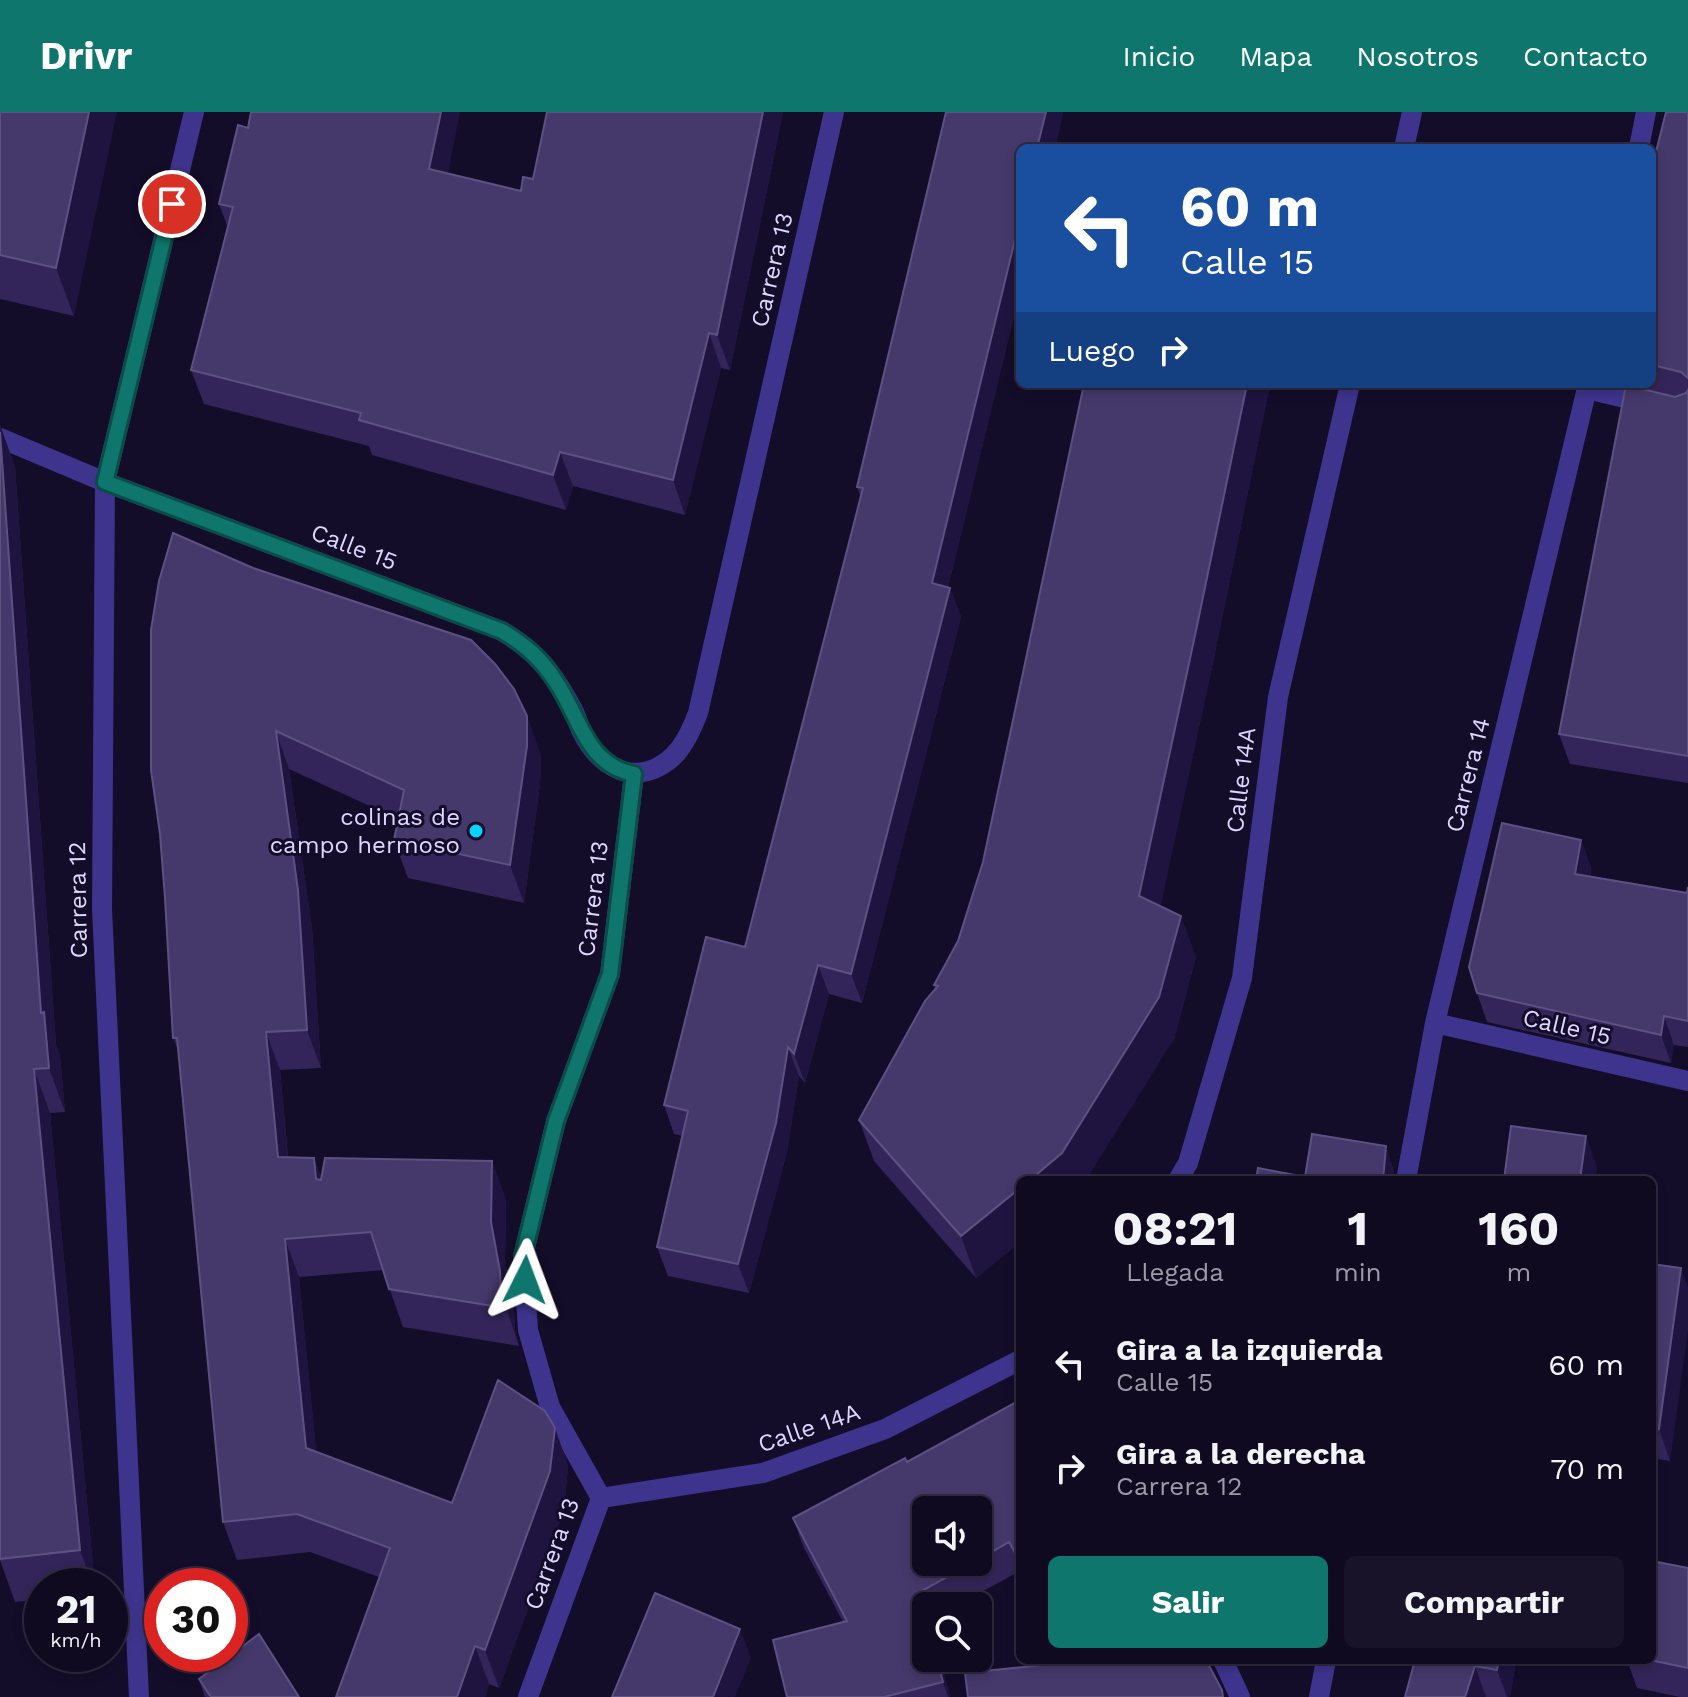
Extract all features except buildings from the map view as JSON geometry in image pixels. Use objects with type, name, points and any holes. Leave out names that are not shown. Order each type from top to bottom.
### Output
[{"type":"street","name":"Carrera 12","points":[[139,1697],[102,909],[105,482],[194,112]]},
{"type":"street","name":"Carrera 13","points":[[528,1697],[601,1498],[550,1407],[528,1330],[523,1256],[556,1121],[610,974],[634,774],[650,771],[678,753],[698,713],[834,112]]},
{"type":"street","points":[[1405,144],[1412,112]]},
{"type":"street","points":[[1640,144],[1646,112]]},
{"type":"street","name":"Calle 14A","points":[[1180,1176],[1188,1163],[1242,978],[1278,697],[1349,388]]},
{"type":"street","name":"Carrera 14","points":[[1407,1176],[1435,1023],[1588,388]]},
{"type":"street","points":[[1595,388],[1688,413]]},
{"type":"street","name":"Calle 15","points":[[0,438],[105,482],[502,631],[533,652],[547,668],[600,758],[621,772],[634,774]]},
{"type":"street","name":"Calle 15","points":[[1435,1023],[1688,1081]]},
{"type":"street","name":"Calle 14A","points":[[601,1498],[763,1473],[885,1429],[1016,1362]]},
{"type":"street","points":[[1225,1664],[1240,1697]]},
{"type":"street","points":[[1319,1697],[1325,1664]]},
{"type":"place","name":"colinas de campo hermoso","points":[[476,831]]},
{"type":"route","points":[[172,204],[105,482],[502,631],[533,652],[547,668],[600,758],[621,772],[634,774],[610,974],[556,1121],[523,1256],[525,1280]]}]
